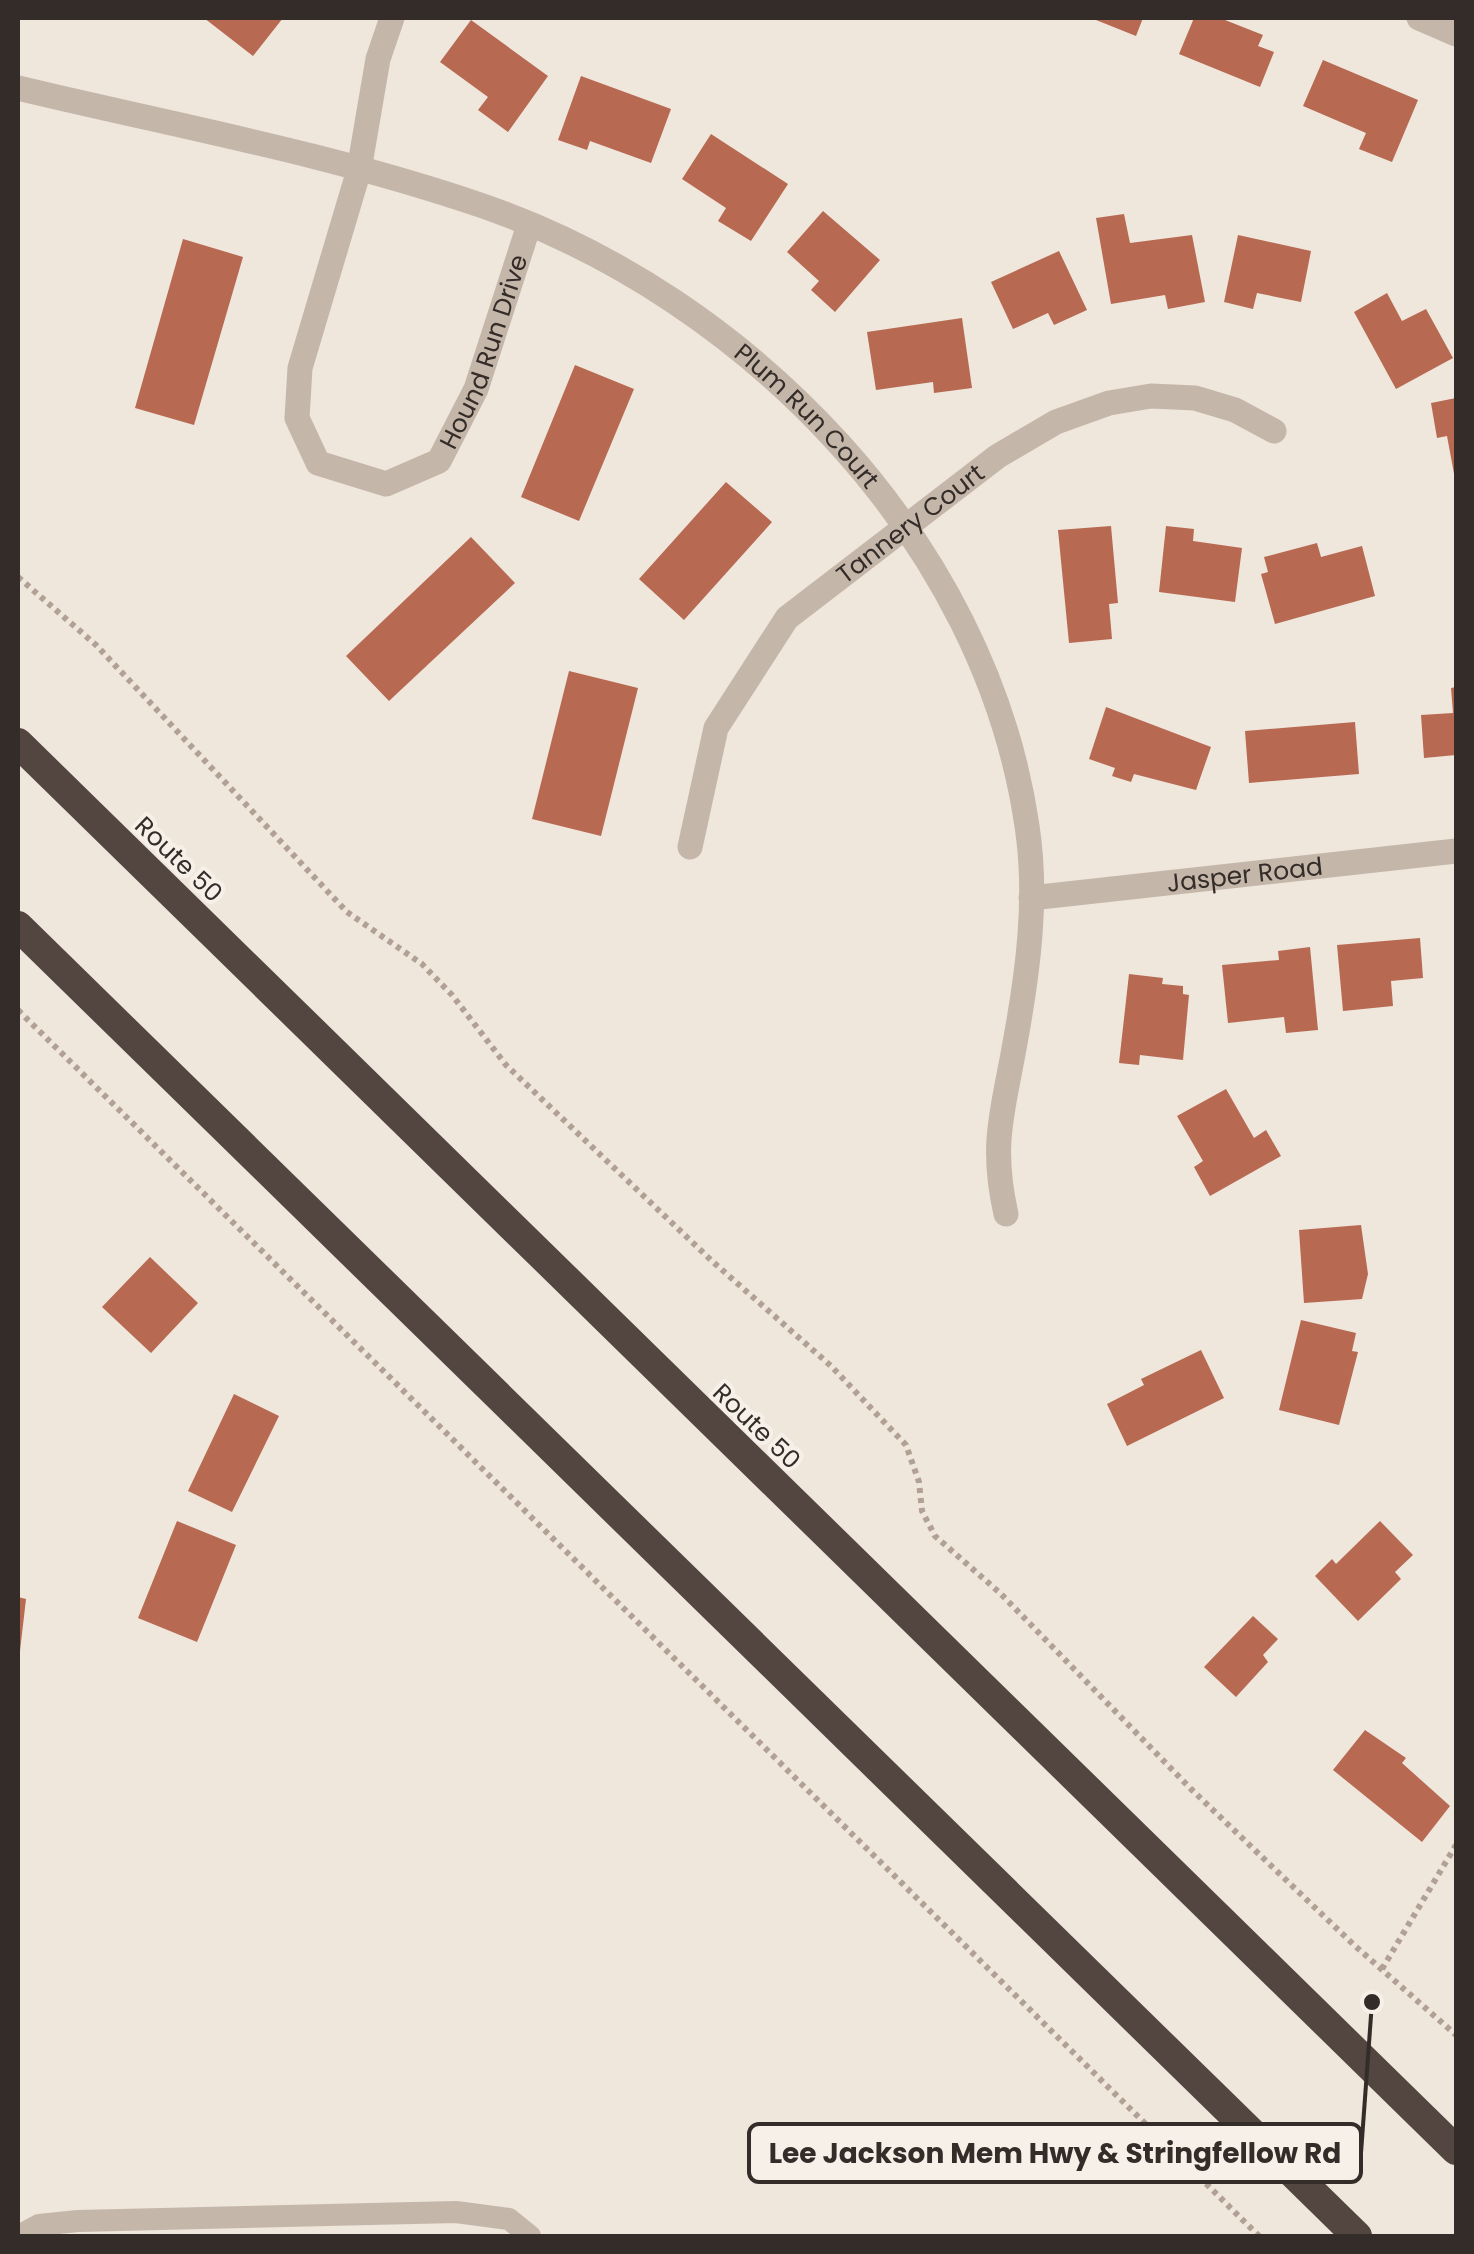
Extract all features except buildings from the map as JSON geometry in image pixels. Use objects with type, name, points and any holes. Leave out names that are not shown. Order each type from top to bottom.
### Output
[{"type":"highway","name":"Route 50","points":[[18,743],[1456,2150]]},
{"type":"highway","points":[[18,926],[1357,2236]]},
{"type":"street","name":"Hound Run Drive","points":[[392,18],[378,59],[359,170],[300,368],[298,418],[318,463],[386,484],[439,461],[476,389],[529,225]]},
{"type":"street","points":[[1418,18],[1456,34]]},
{"type":"street","name":"Plum Run Court","points":[[18,88],[359,170],[484,207],[529,225],[642,282],[712,331],[779,386],[850,456],[945,586],[998,702],[1020,778],[1032,898],[1028,969],[997,1122],[996,1171],[1006,1214]]},
{"type":"street","name":"Tannery Court","points":[[690,848],[716,728],[787,618],[998,456],[1056,422],[1109,403],[1151,396],[1195,398],[1236,410],[1274,431]]},
{"type":"street","name":"Jasper Road","points":[[1032,898],[1456,851]]},
{"type":"lane","points":[[18,2236],[40,2225],[78,2221],[456,2212],[509,2219],[530,2236]]},
{"type":"path","points":[[18,577],[96,645],[348,912],[422,964],[452,995],[506,1064],[712,1261],[831,1366],[906,1445],[922,1511],[935,1536],[1000,1592],[1192,1789],[1456,2035]]},
{"type":"path","points":[[18,1010],[1259,2236]]},
{"type":"path","points":[[1382,1969],[1456,1845]]},
{"type":"place","name":"Lee Jackson Mem Hwy & Stringfellow Rd","points":[[1372,2002]]}]
